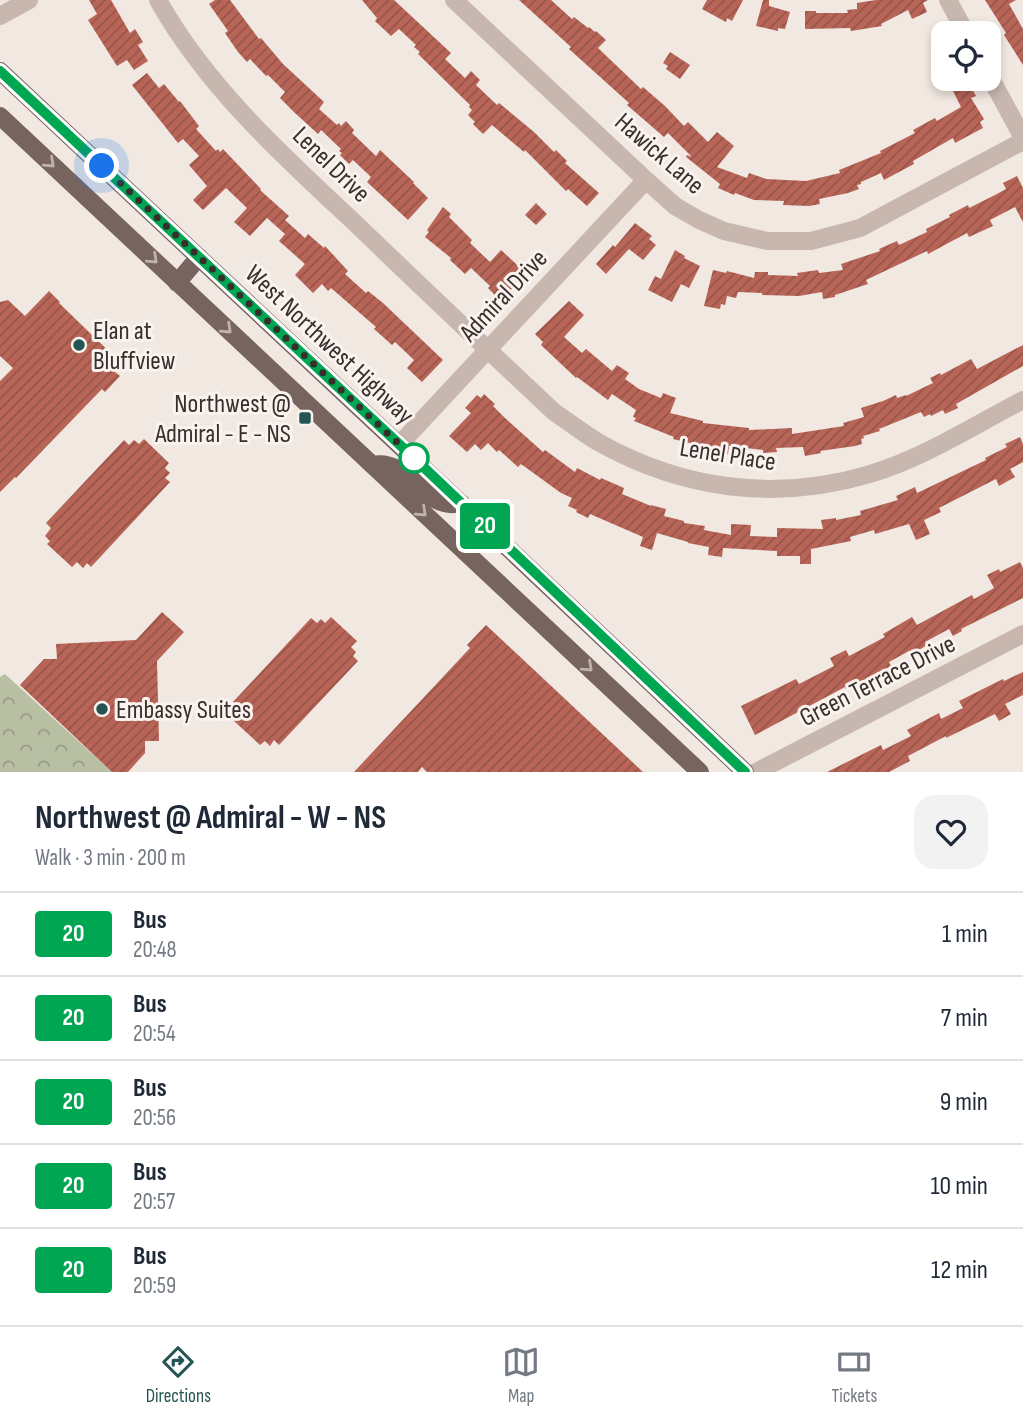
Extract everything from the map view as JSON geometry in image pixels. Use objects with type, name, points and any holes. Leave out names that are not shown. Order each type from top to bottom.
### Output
[{"type":"main road","name":"West Northwest Highway","points":[[0,71],[745,772]]},
{"type":"main road","points":[[0,116],[700,772]]},
{"type":"main road","points":[[177,283],[199,257]]},
{"type":"main road","points":[[372,465],[381,463],[393,466],[426,494],[444,505],[461,503]]},
{"type":"main road","points":[[500,585],[523,562]]},
{"type":"street","points":[[0,16],[29,0]]},
{"type":"street","name":"Lenel Drive","points":[[158,0],[169,21],[240,110],[308,179],[488,349]]},
{"type":"street","name":"Hawick Lane","points":[[454,0],[675,206],[724,231],[767,241],[811,241],[860,228],[1023,139]]},
{"type":"street","points":[[948,0],[959,21]]},
{"type":"street","points":[[998,91],[1023,139]]},
{"type":"street","name":"Admiral Drive","points":[[399,445],[646,180]]},
{"type":"street","name":"Lenel Place","points":[[488,349],[554,412],[597,442],[638,462],[681,477],[757,490],[829,484],[872,474],[917,456],[1023,400]]},
{"type":"street","name":"Green Terrace Drive","points":[[756,772],[1023,634]]},
{"type":"green space","points":[[5,674],[112,772],[0,772],[0,677]]},
{"type":"building","points":[[89,0],[111,0],[130,33],[135,29],[143,42],[138,45],[148,61],[134,70],[127,60],[117,66],[88,20],[97,14]]},
{"type":"building","points":[[215,0],[230,0],[259,39],[261,38],[283,64],[324,102],[319,109],[337,125],[339,123],[341,126],[346,121],[354,130],[352,133],[376,156],[380,150],[414,182],[428,198],[408,220],[367,182],[371,177],[353,160],[349,164],[340,155],[341,149],[321,130],[318,134],[280,98],[285,92],[268,75],[250,59],[247,62],[238,52],[225,33],[228,31],[209,4]]},
{"type":"building","points":[[362,0],[394,0],[451,53],[445,59],[465,78],[471,71],[480,80],[476,85],[497,105],[499,103],[534,132],[554,152],[556,150],[567,161],[565,163],[599,193],[587,206],[568,189],[566,191],[525,150],[524,152],[492,125],[483,134],[468,115],[472,110],[470,105],[418,54],[420,52],[414,47],[416,45],[399,29],[391,36],[375,21],[377,18]]},
{"type":"building","points":[[519,0],[551,0],[572,19],[574,17],[596,31],[606,40],[598,48],[684,126],[688,122],[708,142],[717,132],[734,146],[717,167],[747,178],[749,173],[766,179],[806,181],[840,173],[839,170],[881,153],[880,151],[915,133],[913,130],[935,118],[937,121],[961,107],[953,91],[973,91],[976,96],[971,98],[984,119],[980,122],[983,128],[955,143],[953,138],[884,180],[881,173],[861,182],[857,185],[859,189],[819,199],[820,204],[783,205],[784,201],[754,200],[718,188],[720,184],[686,157],[692,157],[668,133],[664,137],[627,105],[629,103],[569,49],[571,47]]},
{"type":"building","points":[[707,0],[743,0],[732,21],[727,18],[726,22],[702,9]]},
{"type":"building","points":[[763,0],[769,0],[769,6],[790,12],[785,29],[778,28],[778,31],[756,26]]},
{"type":"building","points":[[876,0],[928,0],[923,3],[927,12],[912,19],[908,10],[881,24],[882,26],[851,31],[850,28],[805,29],[805,11],[848,13],[847,10],[857,9],[857,3]]},
{"type":"building","points":[[985,0],[1016,0],[1009,4],[1023,29],[1023,65],[1004,35],[1006,33],[1001,21]]},
{"type":"building","points":[[670,52],[690,65],[680,79],[666,69],[668,66],[663,63]]},
{"type":"building","points":[[147,73],[159,88],[164,84],[180,101],[199,126],[196,129],[216,151],[223,149],[260,190],[289,216],[285,220],[305,238],[308,234],[324,248],[325,246],[348,271],[345,274],[366,293],[368,291],[383,303],[443,360],[422,382],[407,368],[414,360],[395,342],[392,345],[374,329],[376,327],[331,288],[328,291],[322,284],[313,293],[295,275],[305,264],[279,241],[285,234],[267,218],[250,236],[234,222],[247,208],[226,188],[203,210],[193,200],[207,186],[189,165],[199,156],[183,139],[178,143],[132,85]]},
{"type":"building","points":[[1017,176],[1023,188],[1023,222],[1015,207],[990,220],[993,226],[969,237],[967,233],[928,254],[927,251],[866,280],[868,284],[835,297],[823,299],[822,292],[799,296],[738,292],[736,298],[727,296],[725,305],[721,304],[720,309],[704,306],[713,270],[754,278],[755,272],[798,276],[797,273],[818,270],[819,273],[843,270],[841,264],[880,251],[879,249],[897,241],[899,245],[927,232],[926,229],[950,217],[949,215],[1006,189],[1003,183]]},
{"type":"building","points":[[536,203],[547,214],[536,225],[525,215]]},
{"type":"building","points":[[443,207],[472,240],[470,243],[490,262],[501,250],[526,273],[501,301],[471,268],[465,274],[451,258],[425,237]]},
{"type":"building","points":[[635,223],[652,236],[649,239],[656,245],[643,260],[629,249],[606,274],[596,264]]},
{"type":"building","points":[[675,250],[700,266],[689,288],[681,284],[672,302],[648,290],[655,276],[661,279]]},
{"type":"building","points":[[49,291],[122,364],[115,372],[120,376],[105,392],[102,389],[0,492],[0,381],[13,368],[0,356],[0,302],[8,300],[25,316]]},
{"type":"building","points":[[569,301],[584,315],[564,337],[582,353],[586,349],[612,371],[617,365],[629,373],[625,379],[639,389],[661,398],[663,393],[676,398],[670,413],[703,423],[749,430],[792,428],[792,434],[844,426],[843,423],[864,417],[861,408],[896,395],[897,398],[906,396],[933,383],[930,378],[971,359],[977,369],[1023,345],[1023,366],[956,404],[958,408],[945,414],[943,410],[924,417],[921,412],[863,436],[862,444],[855,446],[805,456],[803,447],[776,448],[777,452],[763,453],[763,450],[729,446],[728,454],[697,451],[698,445],[673,439],[674,437],[634,421],[636,410],[612,394],[608,400],[576,378],[541,345],[543,342],[535,334]]},
{"type":"building","points":[[484,394],[505,418],[543,452],[545,450],[575,472],[577,468],[624,488],[622,494],[666,509],[664,516],[705,526],[704,530],[731,535],[731,524],[751,525],[750,536],[777,537],[777,528],[823,529],[821,520],[861,515],[860,511],[898,500],[896,496],[915,487],[917,493],[986,460],[985,458],[1007,447],[1005,444],[1020,437],[1023,444],[1023,462],[1010,469],[1015,477],[999,486],[996,479],[939,508],[941,512],[924,520],[930,534],[916,540],[909,524],[875,534],[874,530],[850,537],[851,541],[811,549],[811,564],[800,564],[800,556],[777,556],[777,551],[723,548],[722,557],[708,555],[709,547],[657,533],[652,550],[640,546],[643,537],[590,514],[588,518],[576,512],[577,510],[568,506],[572,498],[521,464],[518,467],[488,443],[481,450],[475,444],[467,452],[449,436],[471,413],[465,408],[477,395],[481,398]]},
{"type":"building","points":[[144,439],[169,463],[165,468],[170,473],[165,478],[170,482],[91,567],[87,563],[83,568],[77,562],[72,567],[47,544],[50,541],[45,536],[51,528],[46,523],[124,440],[129,445],[134,440],[139,444]]},
{"type":"building","points":[[1020,562],[1023,568],[1023,598],[961,629],[962,631],[953,636],[949,629],[925,642],[927,645],[911,655],[909,651],[889,662],[891,666],[755,735],[741,706],[796,679],[799,684],[834,666],[830,658],[846,650],[849,656],[885,637],[883,634],[912,617],[917,625],[972,595],[974,599],[994,588],[987,575]]},
{"type":"building","name":"Embassy Suites","points":[[162,612],[184,632],[157,661],[159,741],[145,741],[145,753],[128,772],[112,772],[20,685],[44,659],[57,659],[56,644],[136,640]]},
{"type":"building","points":[[331,617],[357,641],[351,647],[356,652],[353,656],[358,661],[279,745],[274,740],[270,746],[265,741],[260,745],[234,721],[238,716],[234,712],[239,707],[233,702],[311,618],[317,623],[321,619],[325,623]]},
{"type":"building","points":[[486,625],[643,772],[427,772],[422,767],[418,772],[354,772],[470,648],[467,645]]},
{"type":"building","points":[[1023,672],[1023,695],[1005,704],[1011,714],[999,721],[995,714],[946,736],[908,756],[910,761],[889,772],[827,772],[881,745],[883,750],[911,736],[907,730],[939,713],[941,719],[963,708],[959,701]]},
{"type":"bus line","name":"20","points":[[0,71],[745,772]]},
{"type":"place","name":"Elan at Bluffview","points":[[79,345]]},
{"type":"place","name":"Northwest @ Admiral - E - NS","points":[[305,418]]},
{"type":"place","name":"Embassy Suites","points":[[102,709]]},
{"type":"route","points":[[102,166],[414,458]]}]
